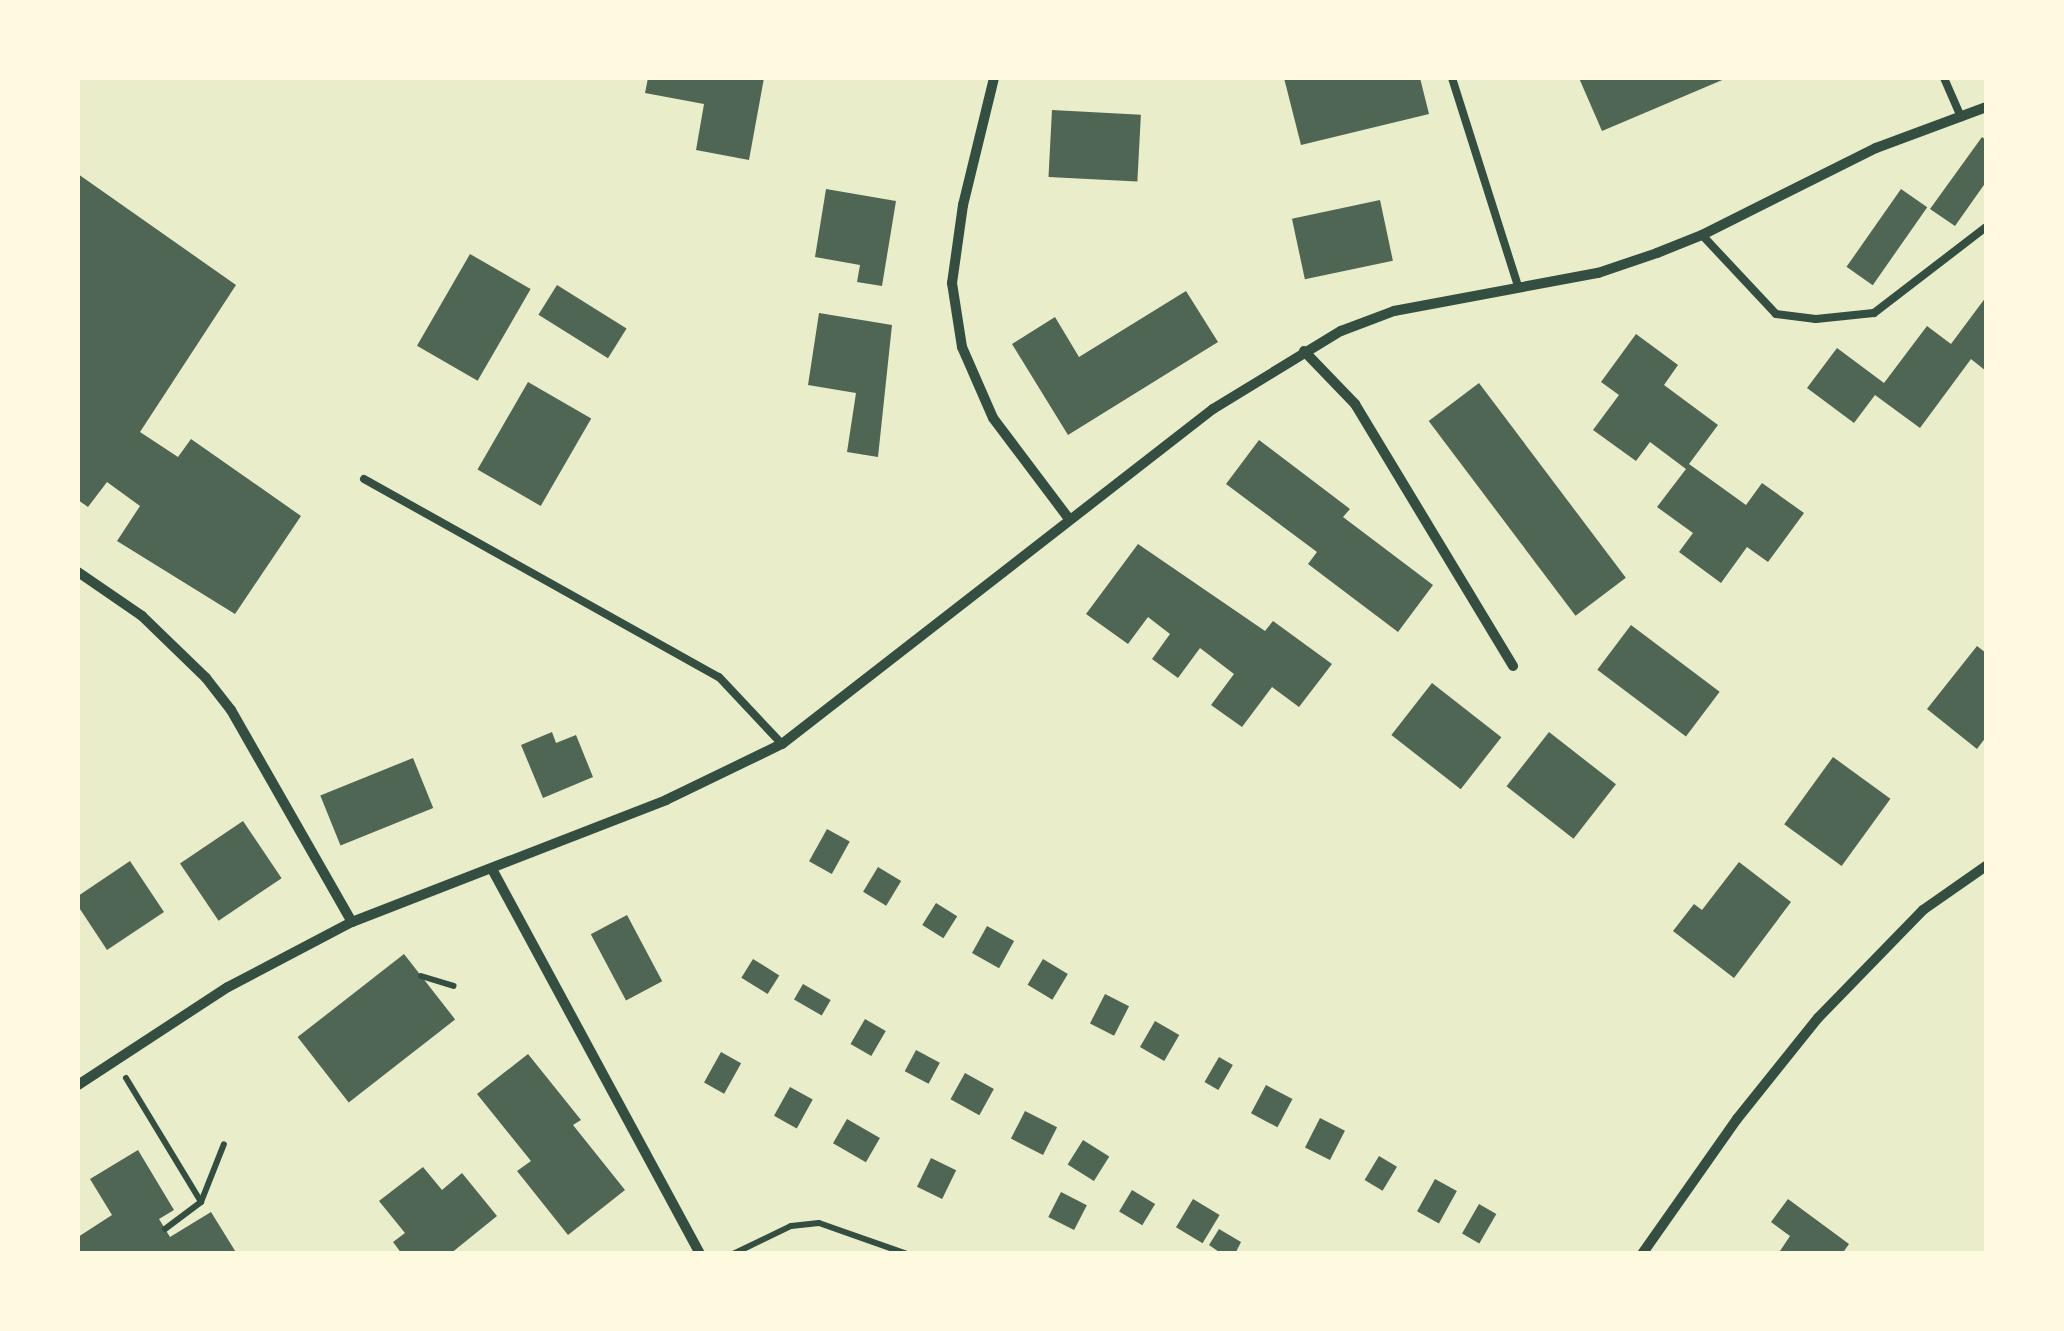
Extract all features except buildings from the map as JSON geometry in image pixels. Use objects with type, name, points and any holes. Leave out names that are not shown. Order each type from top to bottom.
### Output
[{"type":"street","points":[[994,78],[962,206],[952,282],[962,347],[993,418],[1069,519]]},
{"type":"street","points":[[78,1084],[228,987],[352,922],[666,800],[782,744],[1213,409],[1304,351],[1394,311],[1598,272],[1702,236],[1876,148],[1986,107]]},
{"type":"street","points":[[1304,351],[1355,404],[1513,666]]},
{"type":"street","points":[[78,572],[142,616],[206,678],[231,710],[352,922]]},
{"type":"street","points":[[1642,1254],[1737,1119],[1818,1018],[1923,910],[1986,866]]},
{"type":"street","points":[[492,869],[700,1254]]},
{"type":"lane","points":[[1452,78],[1518,286]]},
{"type":"lane","points":[[1944,78],[1961,116]]},
{"type":"lane","points":[[1702,236],[1776,314],[1816,319],[1874,313],[1986,227]]},
{"type":"lane","points":[[364,479],[719,678],[782,744]]},
{"type":"path","points":[[421,976],[453,986]]},
{"type":"path","points":[[114,1060],[201,1202]]},
{"type":"path","points":[[164,1229],[201,1202],[224,1144]]},
{"type":"path","points":[[734,1254],[790,1226],[819,1223],[907,1254]]}]
